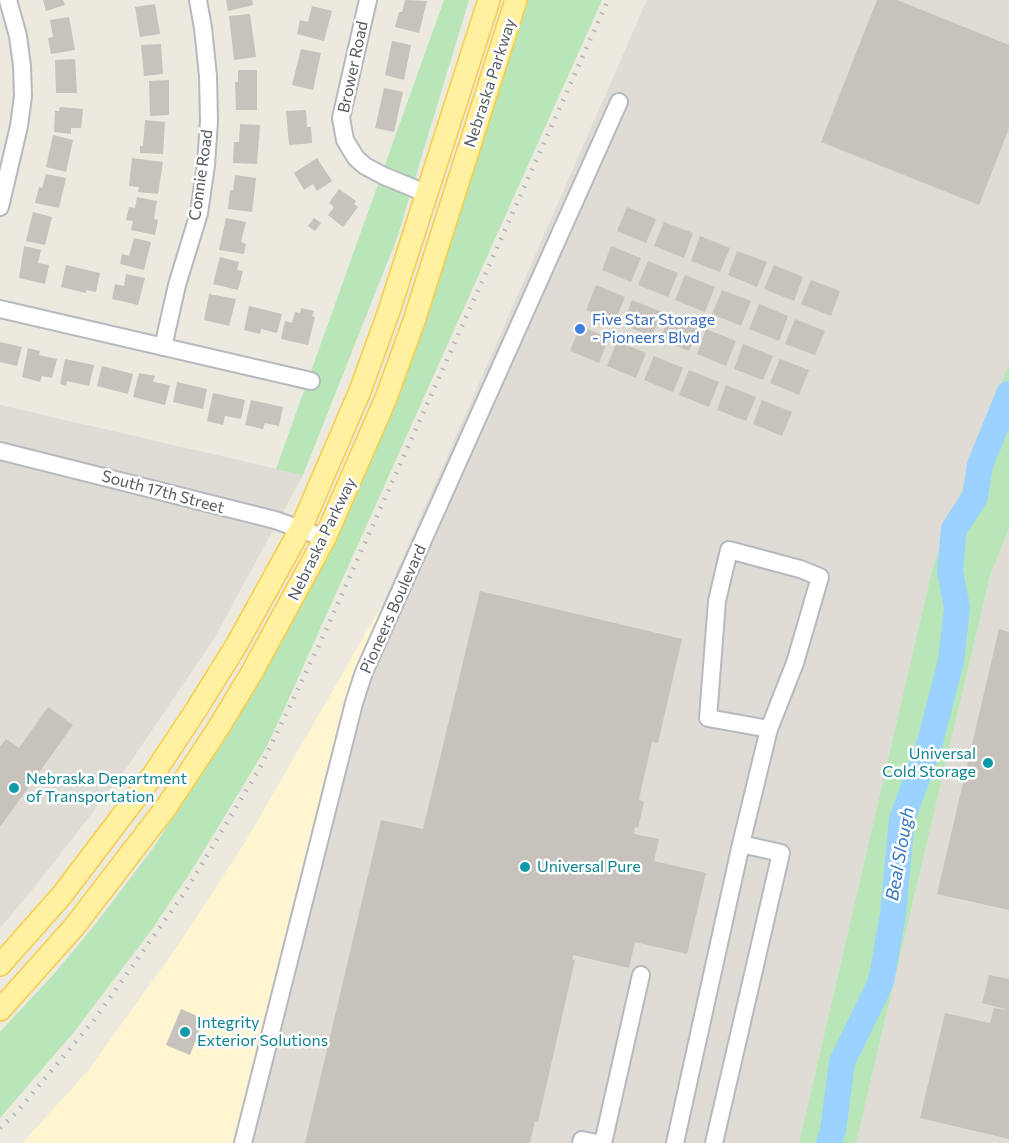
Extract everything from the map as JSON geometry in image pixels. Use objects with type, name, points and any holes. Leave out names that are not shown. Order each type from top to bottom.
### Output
[{"type":"main road","name":"Nebraska Parkway","points":[[0,965],[62,895],[153,775],[237,644],[301,528],[360,391],[428,194],[489,0]]},
{"type":"main road","name":"Nebraska Parkway","points":[[0,1010],[88,909],[167,806],[217,730],[325,538],[386,398],[414,321],[516,0]]},
{"type":"street","points":[[0,207],[20,126],[23,96],[18,36],[8,0]]},
{"type":"street","name":"Connie Road","points":[[163,346],[177,285],[199,213],[206,165],[209,121],[208,76],[198,0]]},
{"type":"street","name":"Brower Road","points":[[368,0],[341,118],[345,140],[356,158],[365,166],[428,194]]},
{"type":"street","name":"Pioneers Boulevard","points":[[243,1143],[364,672],[619,102]]},
{"type":"street","points":[[0,309],[310,381]]},
{"type":"street","name":"South 17th Street","points":[[0,451],[260,516],[325,538]]},
{"type":"street","points":[[675,1143],[741,844],[769,729],[783,699],[820,577],[800,569],[729,550],[717,601],[708,718],[769,729]]},
{"type":"street","points":[[714,1143],[781,853],[741,844]]},
{"type":"street","points":[[603,1143],[641,975]]},
{"type":"street","points":[[581,1143],[582,1140],[597,1143]]},
{"type":"shaded area","points":[[647,0],[1009,0],[1009,363],[932,570],[799,1143],[243,1143],[354,703],[382,605]]},
{"type":"shaded area","name":"Nebraska Department of Transportation","points":[[0,405],[303,475],[215,637],[121,776],[0,928]]},
{"type":"shaded area","points":[[1009,529],[1009,1143],[856,1143],[990,576]]},
{"type":"shaded area","points":[[382,605],[354,703],[243,1143],[22,1143],[87,1072],[179,944],[247,839]]},
{"type":"green space","points":[[444,0],[469,0],[397,238],[303,475],[276,469]]},
{"type":"green space","points":[[526,0],[602,0],[267,746],[190,873],[150,932],[74,1032],[0,1118],[0,1032],[95,925],[154,847],[301,604]]},
{"type":"green space","points":[[1009,363],[1009,529],[990,576],[856,1143],[799,1143],[932,570]]},
{"type":"building","points":[[43,0],[63,0],[65,5],[46,11]]},
{"type":"building","points":[[226,0],[252,0],[253,5],[228,11]]},
{"type":"building","points":[[405,0],[427,1],[419,33],[395,27]]},
{"type":"building","points":[[877,0],[897,0],[1009,45],[1009,128],[979,205],[821,142]]},
{"type":"building","points":[[155,4],[160,34],[140,37],[135,7]]},
{"type":"building","points":[[312,6],[332,11],[324,41],[297,34],[300,20],[308,22]]},
{"type":"building","points":[[250,14],[256,57],[234,60],[229,16]]},
{"type":"building","points":[[69,17],[75,50],[51,54],[48,38],[53,37],[50,20]]},
{"type":"building","points":[[392,41],[411,45],[404,80],[385,75]]},
{"type":"building","points":[[161,44],[163,74],[144,76],[141,45]]},
{"type":"building","points":[[301,49],[321,53],[313,90],[292,85]]},
{"type":"building","points":[[75,59],[77,93],[56,93],[55,60]]},
{"type":"building","points":[[238,70],[257,70],[257,110],[236,110],[235,82],[238,82]]},
{"type":"building","points":[[169,80],[169,115],[150,116],[149,81]]},
{"type":"building","points":[[384,88],[403,92],[394,132],[375,128]]},
{"type":"building","points":[[60,107],[83,109],[81,128],[71,128],[71,134],[54,132],[55,111],[59,111]]},
{"type":"building","points":[[306,110],[307,127],[311,127],[312,143],[289,145],[286,111]]},
{"type":"building","points":[[145,120],[165,122],[163,154],[140,153],[140,146],[143,146]]},
{"type":"building","points":[[240,124],[260,125],[257,164],[233,163],[234,142],[239,142]]},
{"type":"building","points":[[53,135],[73,140],[66,172],[46,167]]},
{"type":"building","points":[[132,158],[163,162],[158,194],[138,192],[139,187],[129,186]]},
{"type":"building","points":[[317,158],[332,181],[317,191],[313,184],[304,190],[294,173]]},
{"type":"building","points":[[46,174],[66,178],[59,208],[35,203],[39,187],[42,188]]},
{"type":"building","points":[[235,175],[256,178],[252,212],[228,209],[230,190],[233,191]]},
{"type":"building","points":[[339,189],[356,201],[354,204],[358,207],[343,227],[328,215],[334,207],[329,203]]},
{"type":"building","points":[[137,197],[157,201],[154,219],[158,220],[155,235],[131,230],[133,221],[126,220],[129,207],[135,208]]},
{"type":"building","points":[[627,207],[656,219],[646,243],[617,231]]},
{"type":"building","points":[[33,212],[52,217],[45,245],[26,241]]},
{"type":"building","points":[[226,218],[246,222],[241,242],[246,244],[244,254],[219,250]]},
{"type":"building","points":[[314,218],[321,223],[315,231],[308,226]]},
{"type":"building","points":[[664,222],[693,233],[684,258],[654,246]]},
{"type":"building","points":[[700,236],[730,248],[720,272],[691,261]]},
{"type":"building","points":[[134,238],[151,242],[144,270],[120,264],[122,254],[129,256]]},
{"type":"building","points":[[24,246],[41,250],[38,263],[49,265],[45,284],[19,278]]},
{"type":"building","points":[[611,246],[641,258],[631,282],[602,270]]},
{"type":"building","points":[[737,251],[767,262],[757,287],[728,275]]},
{"type":"building","points":[[220,257],[239,262],[237,270],[243,271],[238,290],[213,284]]},
{"type":"building","points":[[648,261],[678,273],[668,297],[638,285]]},
{"type":"building","points":[[66,265],[100,273],[96,292],[86,290],[86,293],[61,287]]},
{"type":"building","points":[[774,265],[803,277],[794,301],[764,289]]},
{"type":"building","points":[[126,274],[145,278],[138,305],[112,299],[115,284],[124,286]]},
{"type":"building","points":[[685,275],[715,287],[705,312],[675,300]]},
{"type":"building","points":[[811,280],[840,291],[831,316],[801,304]]},
{"type":"building","points":[[596,285],[625,297],[615,322],[586,310]]},
{"type":"building","points":[[722,290],[751,301],[741,326],[712,314]]},
{"type":"building","points":[[209,294],[236,299],[229,326],[204,320]]},
{"type":"building","points":[[632,300],[662,312],[652,336],[623,325]]},
{"type":"building","points":[[759,304],[788,316],[779,341],[749,329]]},
{"type":"building","points":[[249,306],[282,314],[277,333],[261,329],[260,334],[244,330]]},
{"type":"building","points":[[301,308],[314,311],[312,316],[315,317],[308,345],[281,339],[285,321],[292,323],[295,312],[300,313]]},
{"type":"building","points":[[670,315],[699,326],[689,351],[660,339]]},
{"type":"building","points":[[795,319],[825,331],[815,355],[785,344]]},
{"type":"building","points":[[580,326],[609,338],[599,363],[570,351]]},
{"type":"building","points":[[706,329],[736,341],[726,366],[697,354]]},
{"type":"building","points":[[617,341],[646,353],[636,378],[607,366]]},
{"type":"building","points":[[0,342],[22,347],[17,366],[0,362]]},
{"type":"building","points":[[743,344],[773,356],[763,380],[734,369]]},
{"type":"building","points":[[28,348],[40,351],[39,355],[57,359],[52,378],[42,376],[40,382],[22,377]]},
{"type":"building","points":[[654,356],[683,368],[673,392],[644,380]]},
{"type":"building","points":[[65,359],[94,365],[89,386],[67,381],[66,386],[60,384]]},
{"type":"building","points":[[780,359],[809,370],[799,395],[770,383]]},
{"type":"building","points":[[102,366],[133,374],[128,394],[97,386]]},
{"type":"building","points":[[689,370],[719,382],[709,407],[679,395]]},
{"type":"building","points":[[139,373],[155,376],[153,382],[170,385],[165,405],[133,397]]},
{"type":"building","points":[[177,382],[207,389],[203,409],[173,402]]},
{"type":"building","points":[[726,385],[756,397],[746,421],[717,410]]},
{"type":"building","points":[[213,393],[245,400],[241,419],[225,416],[223,425],[207,421]]},
{"type":"building","points":[[251,400],[283,407],[279,426],[265,423],[263,429],[245,425]]},
{"type":"building","points":[[762,400],[792,412],[782,436],[753,424]]},
{"type":"building","name":"Universal Pure","points":[[480,591],[682,639],[658,743],[652,742],[639,799],[644,802],[638,828],[635,827],[634,834],[659,839],[654,861],[706,873],[687,954],[635,942],[629,968],[573,955],[572,960],[575,960],[538,1122],[535,1121],[530,1143],[305,1143],[381,820],[423,829]]},
{"type":"building","name":"Universal Cold Storage","points":[[999,629],[1009,632],[1009,910],[937,894]]},
{"type":"building","name":"Nebraska Department of Transportation","points":[[48,707],[73,725],[0,827],[0,747],[6,739],[19,748]]},
{"type":"building","points":[[989,975],[1009,979],[1009,1139],[920,1118],[945,1013],[990,1023],[994,1008],[1005,1010],[982,1003]]},
{"type":"building","name":"Integrity Exterior Solutions","points":[[181,1009],[204,1019],[190,1055],[166,1045]]},
{"type":"waterway","name":"Beal Slough","points":[[829,1143],[833,1130],[842,1062],[881,982],[893,914],[902,819],[929,746],[951,661],[957,608],[950,571],[954,529],[975,497],[980,465],[1009,394]]},
{"type":"railway","points":[[0,1128],[16,1113],[94,1020],[185,892],[261,766],[321,641],[608,0]]},
{"type":"place","name":"Five Star Storage - Pioneers Blvd","points":[[580,329]]},
{"type":"place","name":"Universal Cold Storage","points":[[988,763]]},
{"type":"place","name":"Nebraska Department of Transportation","points":[[14,788]]},
{"type":"place","name":"Universal Pure","points":[[525,867]]},
{"type":"place","name":"Integrity Exterior Solutions","points":[[185,1032]]}]
